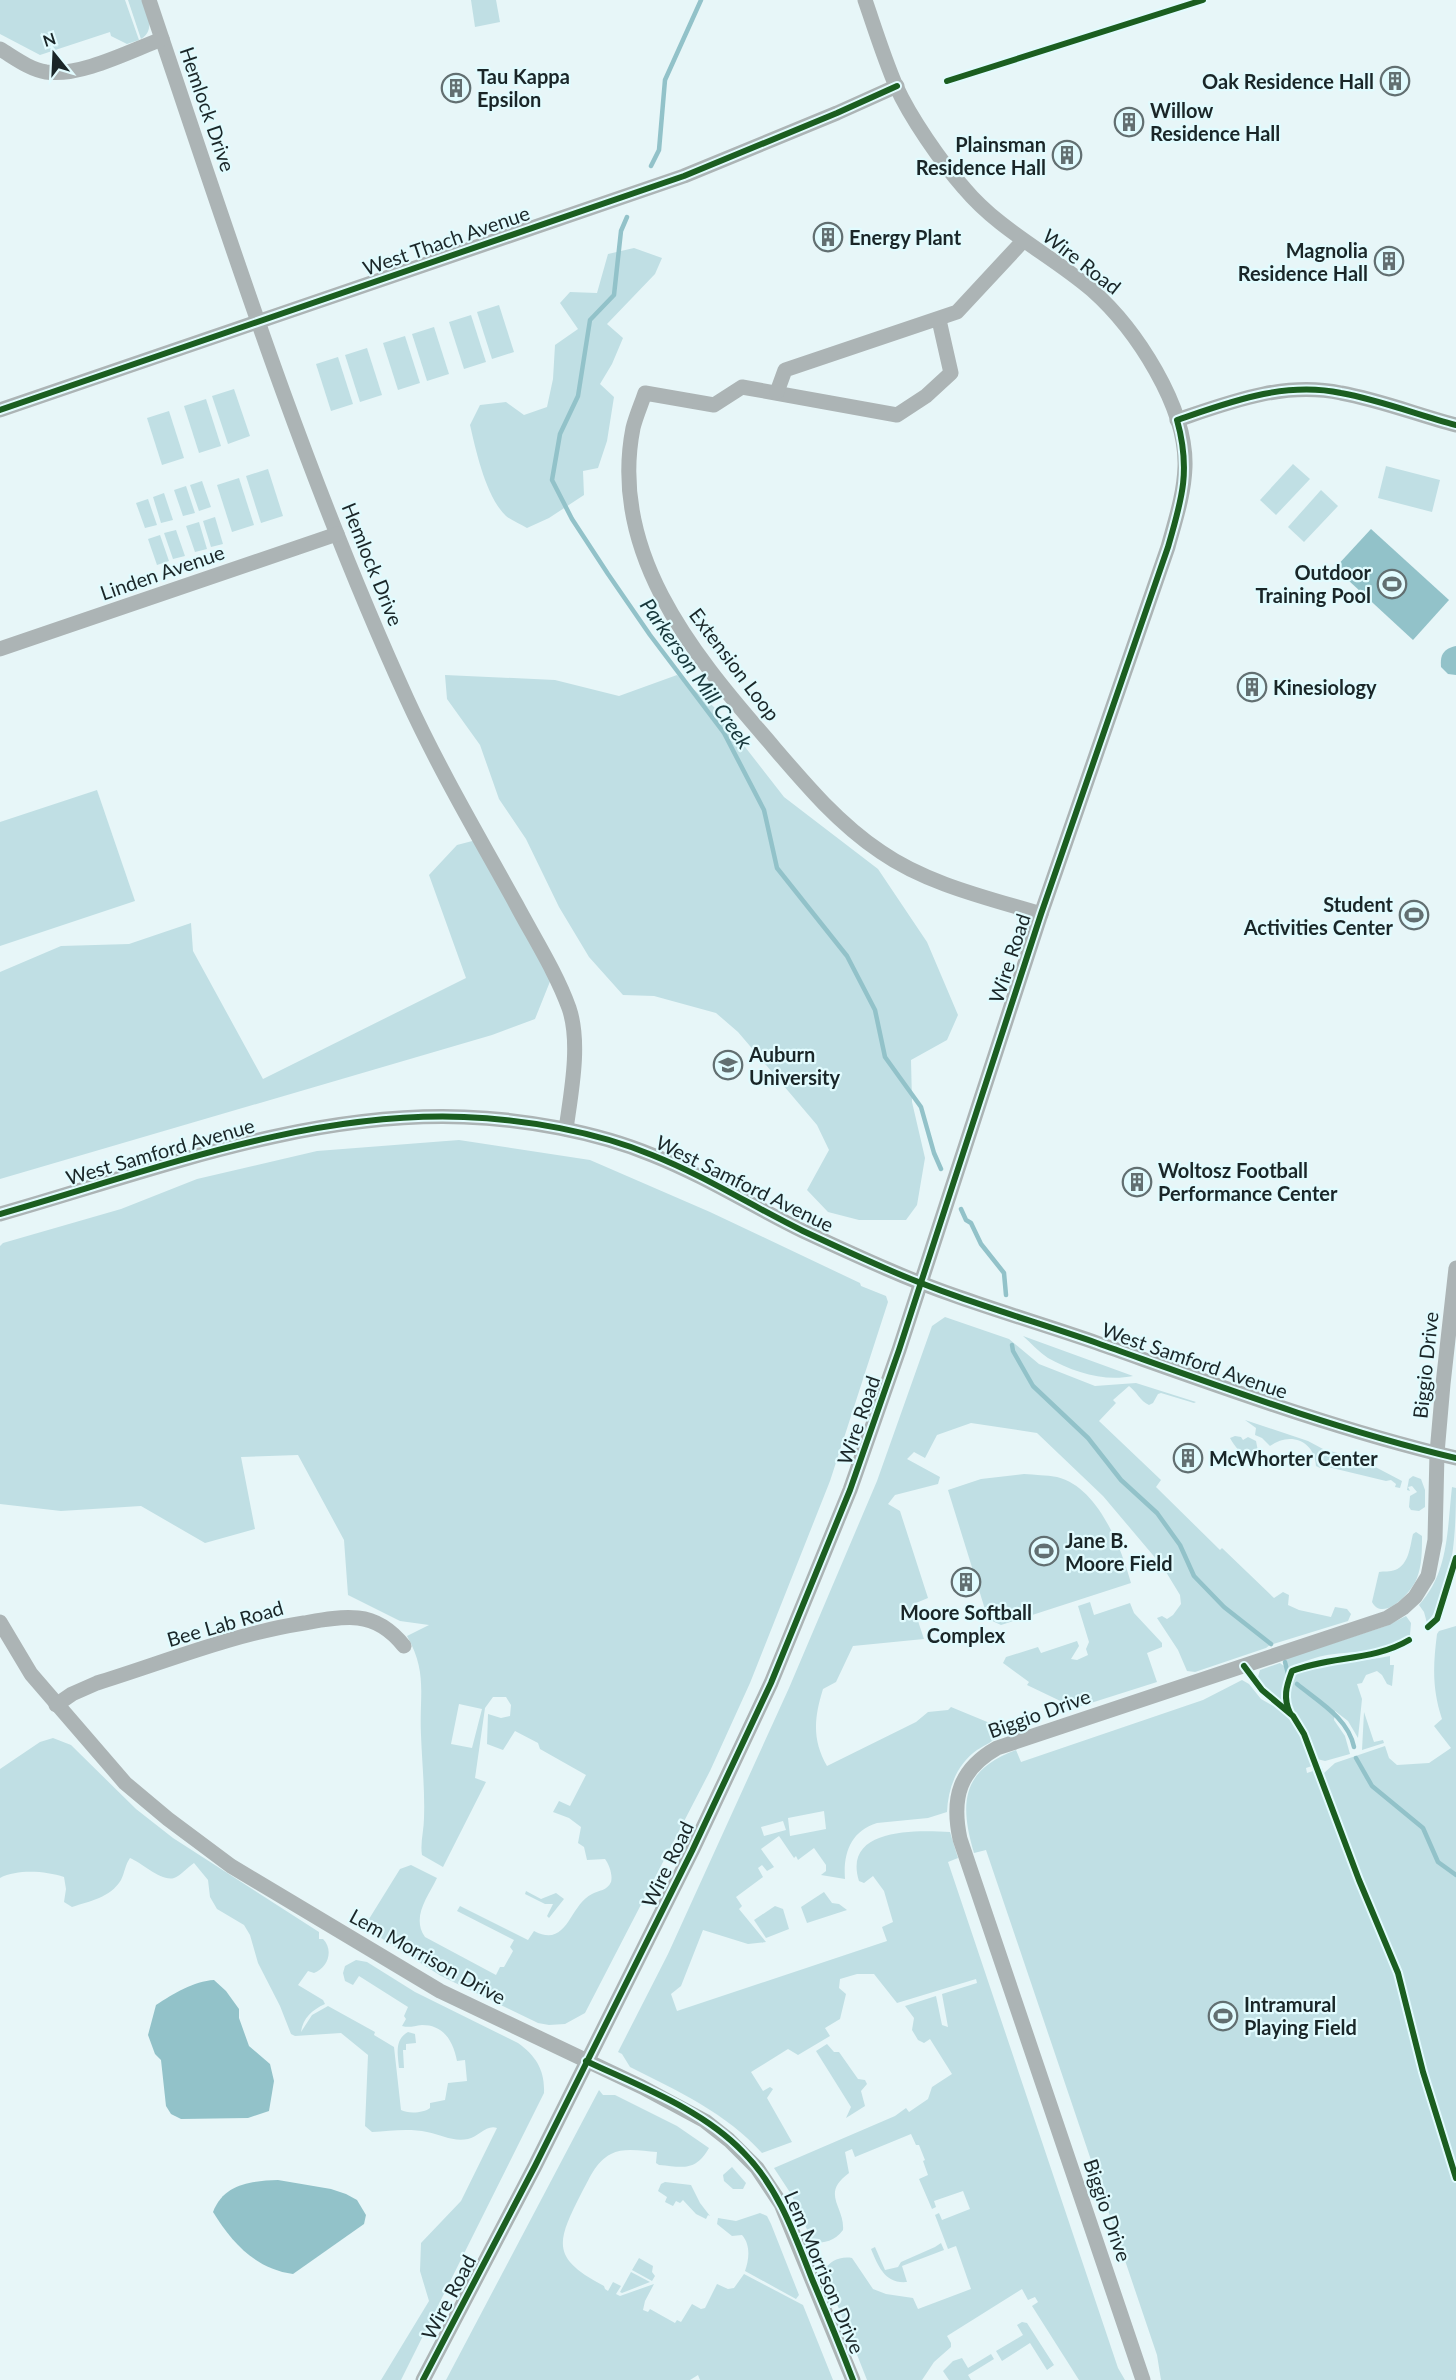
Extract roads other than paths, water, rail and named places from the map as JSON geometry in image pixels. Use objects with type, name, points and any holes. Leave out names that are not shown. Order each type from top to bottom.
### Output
[{"type":"street","name":"Hemlock Drive","points":[[149,0],[258,323],[337,534],[408,700],[452,788],[548,962],[569,1008],[573,1026],[573,1079],[566,1129]]},
{"type":"street","name":"Wire Road","points":[[423,2380],[692,1851],[771,1683],[850,1490],[921,1282],[1041,914],[1175,523],[1183,491],[1185,465],[1183,444],[1177,420],[1152,365],[1126,325],[1092,290],[999,224],[963,188],[914,118],[897,86],[865,0]]},
{"type":"street","points":[[0,49],[28,66],[61,73],[94,64],[162,39]]},
{"type":"street","name":"West Thach Avenue","points":[[0,410],[684,176],[837,114],[897,86]]},
{"type":"street","points":[[777,392],[785,370],[939,320],[957,312],[1023,241]]},
{"type":"street","name":"Extension Loop","points":[[939,320],[951,373],[926,396],[897,414],[742,387],[714,405],[645,393],[634,426],[629,460],[629,493],[638,543],[657,590],[682,633],[719,684],[808,787],[843,823],[882,853],[927,876],[1041,914]]},
{"type":"street","points":[[1177,420],[1240,398],[1290,390],[1340,392],[1456,425]]},
{"type":"street","name":"Linden Avenue","points":[[0,649],[337,534]]},
{"type":"street","name":"West Samford Avenue","points":[[0,1214],[256,1140],[346,1123],[417,1117],[468,1117],[566,1129],[620,1143],[652,1155],[717,1184],[803,1231],[921,1282],[1309,1417],[1456,1458]]},
{"type":"street","points":[[0,1221],[18,1209]]},
{"type":"street","name":"Biggio Drive","points":[[1143,2380],[960,1839],[956,1814],[961,1786],[977,1761],[998,1748],[1387,1618],[1404,1608],[1415,1597],[1428,1576],[1435,1540],[1437,1453],[1456,1268]]},
{"type":"street","name":"Bee Lab Road","points":[[56,1705],[97,1683],[279,1627],[328,1619],[359,1618],[381,1624],[404,1646]]},
{"type":"street","name":"Lem Morrison Drive","points":[[0,1622],[31,1674],[125,1782],[168,1819],[231,1866],[440,1991],[705,2121],[729,2140],[757,2168],[772,2189],[787,2218],[853,2380]]},
{"type":"waterway","name":"Parkerson Mill Creek","points":[[651,166],[659,150],[665,80],[701,0]]},
{"type":"waterway","name":"Parkerson Mill Creek","points":[[627,217],[621,231],[614,295],[590,320],[578,396],[560,434],[552,480],[572,519],[608,574],[650,635],[724,733],[764,810],[777,868],[847,956],[875,1010],[885,1057],[921,1107],[941,1169]]},
{"type":"waterway","name":"Parkerson Mill Creek","points":[[961,1209],[981,1244],[1004,1273],[1006,1295]]},
{"type":"waterway","name":"Parkerson Mill Creek","points":[[1012,1345],[1013,1351],[1033,1386],[1088,1438],[1121,1480],[1157,1513],[1180,1545],[1194,1576],[1224,1607],[1271,1644]]},
{"type":"waterway","name":"Parkerson Mill Creek","points":[[1285,1662],[1289,1678]]},
{"type":"waterway","name":"Parkerson Mill Creek","points":[[1297,1684],[1339,1719],[1346,1727],[1354,1747]]},
{"type":"waterway","name":"Parkerson Mill Creek","points":[[1356,1758],[1372,1786],[1423,1828],[1438,1862],[1456,1875]]},
{"type":"place","name":"Oak Residence Hall","points":[[1395,81]]},
{"type":"place","name":"Tau Kappa Epsilon","points":[[456,88]]},
{"type":"place","name":"Willow Residence Hall","points":[[1129,122]]},
{"type":"place","name":"Plainsman Residence Hall","points":[[1067,155]]},
{"type":"place","name":"Energy Plant","points":[[828,237]]},
{"type":"place","name":"Magnolia Residence Hall","points":[[1389,261]]},
{"type":"place","name":"Outdoor Training Pool","points":[[1392,584]]},
{"type":"place","name":"Kinesiology","points":[[1252,687]]},
{"type":"place","name":"Student Activities Center","points":[[1414,915]]},
{"type":"place","name":"Auburn University","points":[[728,1065]]},
{"type":"place","name":"Woltosz Football Performance Center","points":[[1137,1182]]},
{"type":"place","name":"McWhorter Center","points":[[1188,1458]]},
{"type":"place","name":"Jane B. Moore Field","points":[[1044,1551]]},
{"type":"place","name":"Moore Softball Complex","points":[[966,1582]]},
{"type":"place","name":"Intramural Playing Field","points":[[1223,2016]]}]
